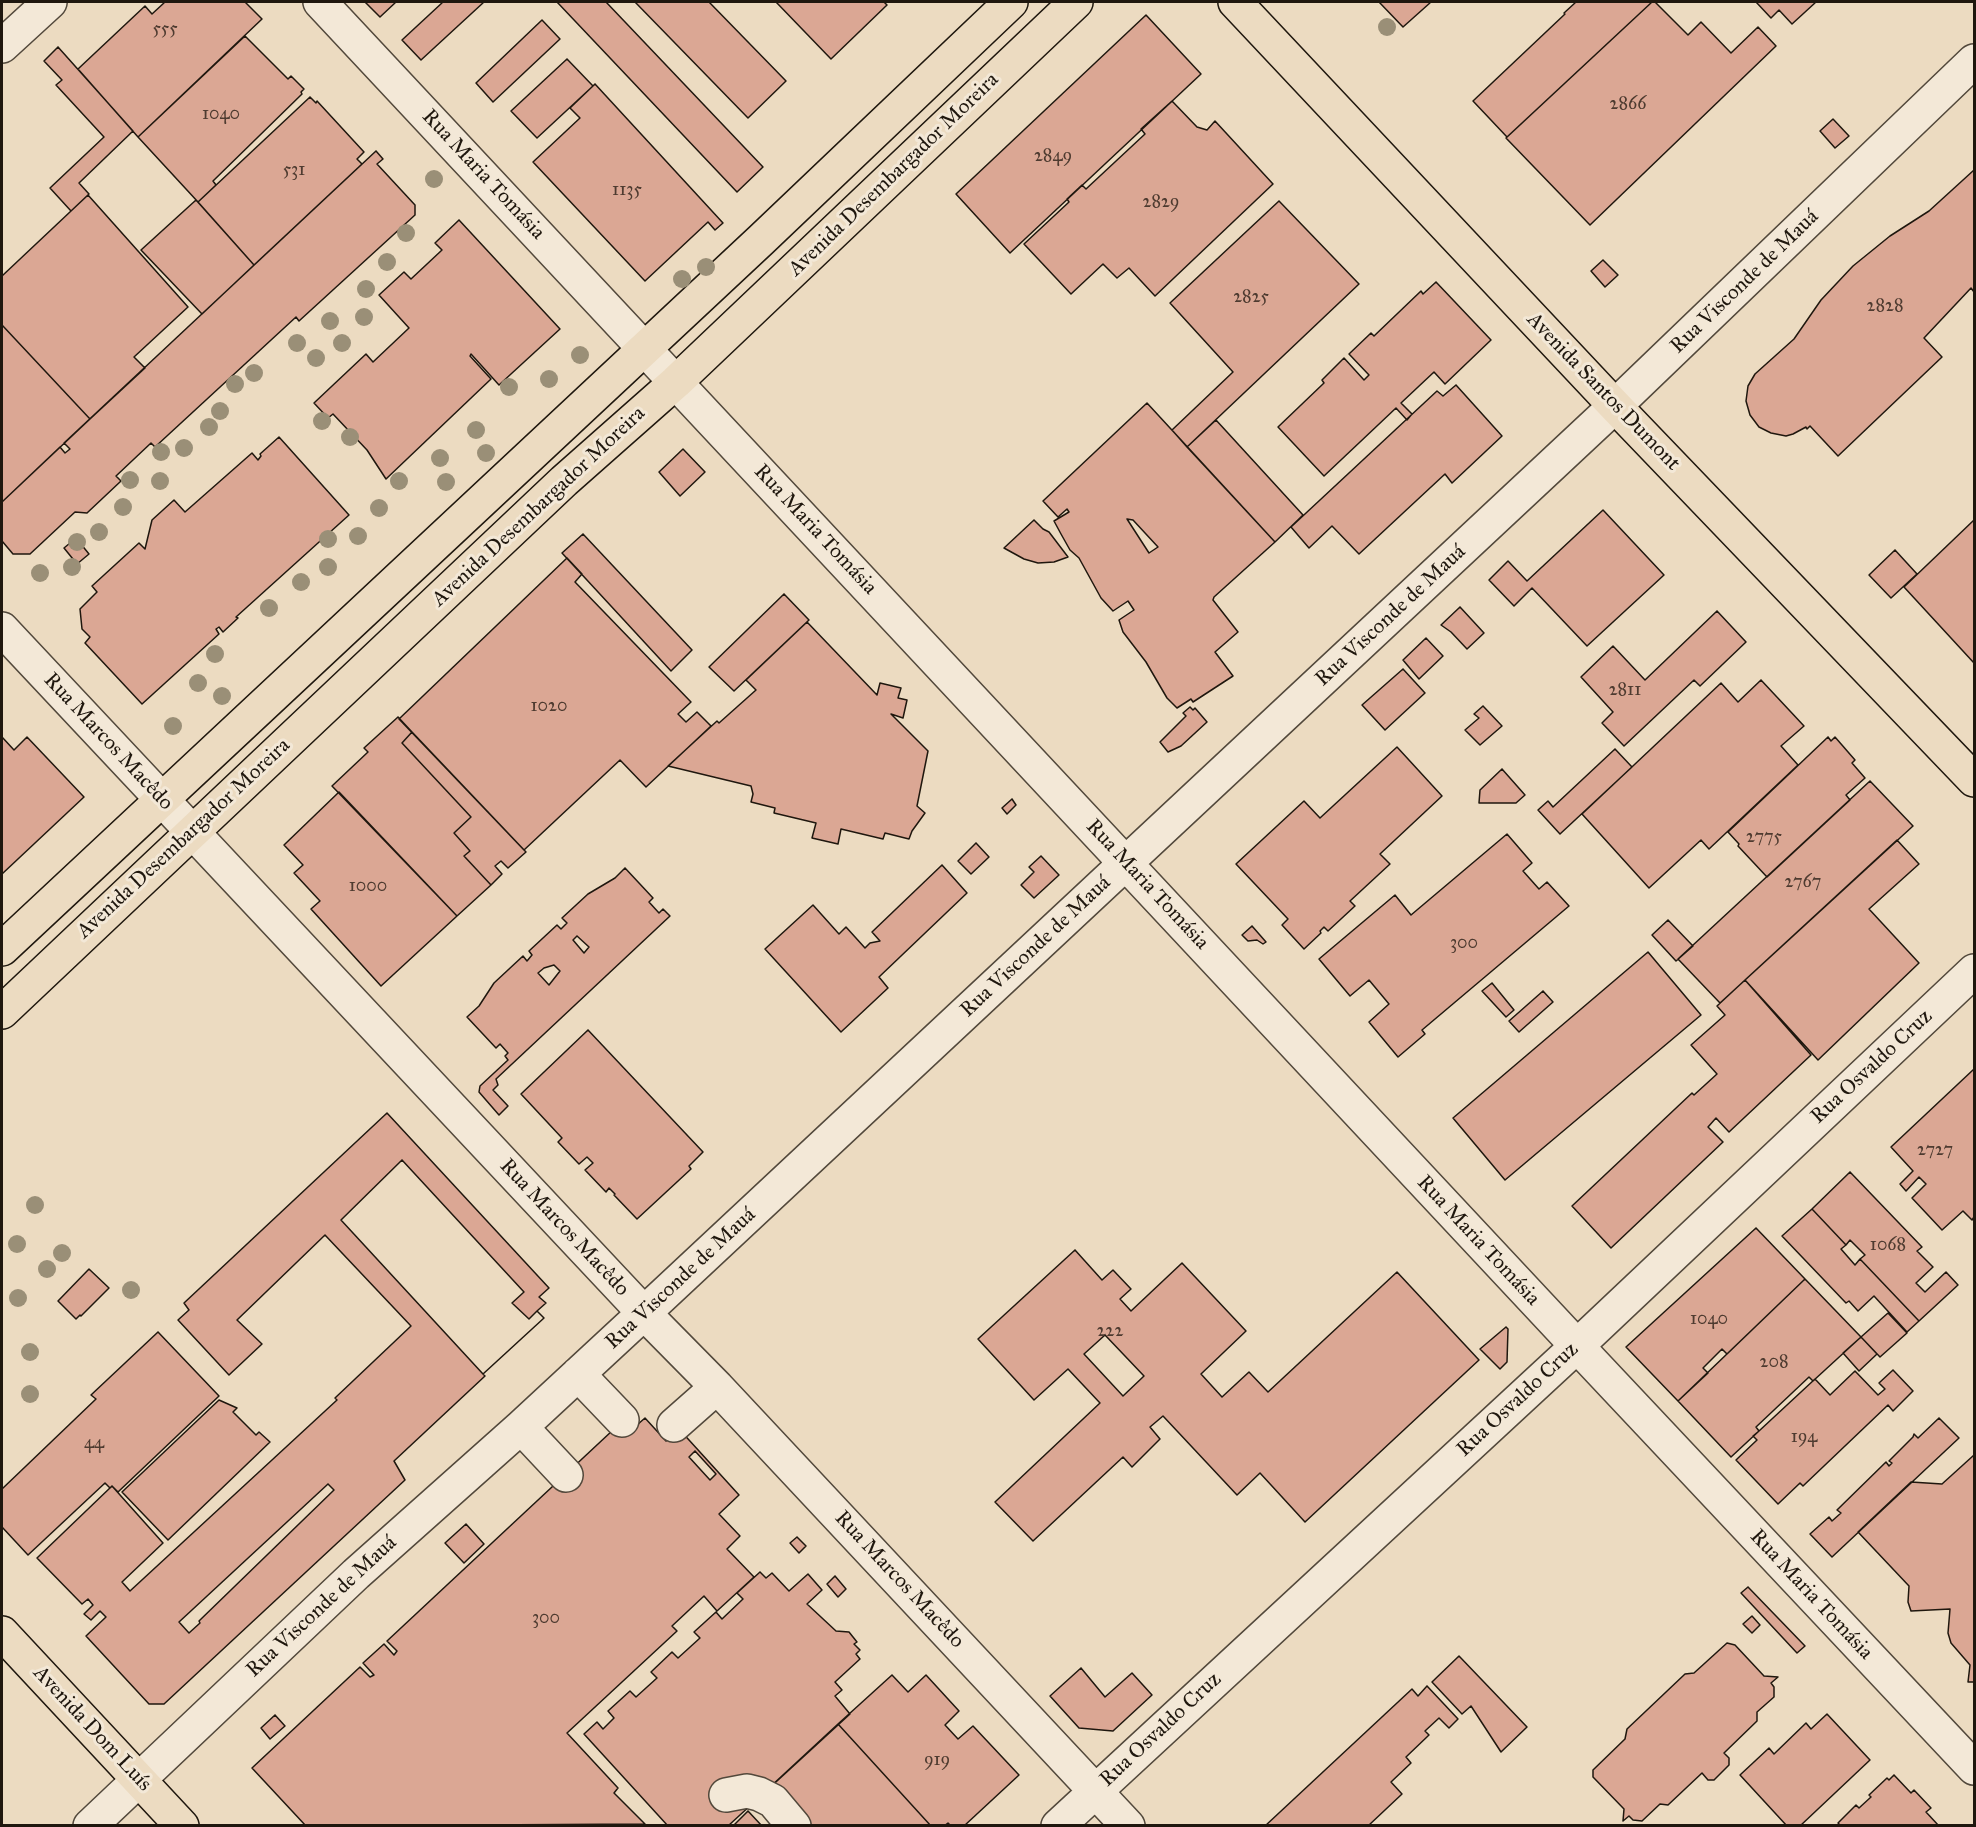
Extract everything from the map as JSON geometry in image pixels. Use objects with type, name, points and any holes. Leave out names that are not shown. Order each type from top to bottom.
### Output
[{"type":"main road","name":"Avenida Desembargador Moreira","points":[[2,949],[1011,2]]},
{"type":"main road","name":"Avenida Desembargador Moreira","points":[[2,1012],[564,481],[676,382],[1076,2]]},
{"type":"main road","name":"Avenida Santos Dumont","points":[[1235,2],[1616,406],[1974,780]]},
{"type":"main road","name":"Avenida Dom Luís","points":[[2,1633],[182,1826]]},
{"type":"street","points":[[2,46],[50,2]]},
{"type":"street","name":"Rua Maria Tomásia","points":[[320,2],[1974,1768]]},
{"type":"street","name":"Rua Visconde de Mauá","points":[[90,1826],[356,1574],[521,1427],[644,1313],[1616,406],[1974,61]]},
{"type":"street","name":"Rua Marcos Macêdo","points":[[2,629],[1128,1826]]},
{"type":"street","name":"Rua Osvaldo Cruz","points":[[1059,1826],[1577,1346],[1974,971]]},
{"type":"street","points":[[578,1374],[622,1420]]},
{"type":"street","points":[[675,1425],[717,1387]]},
{"type":"street","points":[[521,1427],[566,1475]]},
{"type":"street","points":[[726,1795],[747,1791],[759,1794],[773,1801],[794,1826]]},
{"type":"building","points":[[165,2],[245,2],[262,19],[138,137],[78,69],[145,6],[152,14]]},
{"type":"building","points":[[365,2],[396,2],[380,17]]},
{"type":"building","points":[[443,2],[484,2],[421,60],[402,40]]},
{"type":"building","points":[[557,2],[606,2],[763,167],[737,192]]},
{"type":"building","points":[[635,2],[709,2],[786,81],[748,118]]},
{"type":"building","points":[[776,2],[884,2],[887,5],[831,59]]},
{"type":"building","points":[[1379,2],[1431,2],[1403,27]]},
{"type":"building","points":[[1576,2],[1652,2],[1507,137],[1473,101]]},
{"type":"building","points":[[1652,2],[1655,2],[1688,35],[1701,22],[1731,53],[1758,27],[1776,46],[1590,225],[1506,138]]},
{"type":"building","points":[[1756,2],[1816,2],[1792,24],[1779,10],[1771,18]]},
{"type":"building","points":[[1146,15],[1201,74],[1010,253],[956,194]]},
{"type":"building","points":[[542,20],[560,39],[493,102],[476,83]]},
{"type":"building","points":[[245,36],[288,79],[291,76],[304,89],[302,94],[213,181],[216,185],[198,202],[138,137]]},
{"type":"building","points":[[58,47],[133,131],[79,183],[89,194],[71,211],[50,188],[104,137],[56,85],[62,80],[44,61]]},
{"type":"building","points":[[567,59],[593,86],[537,138],[511,111]]},
{"type":"building","points":[[595,84],[723,223],[715,230],[708,222],[645,281],[533,162],[580,118],[570,108]]},
{"type":"building","points":[[310,97],[316,103],[317,101],[364,152],[357,159],[362,164],[254,265],[198,202]]},
{"type":"building","points":[[1172,101],[1197,127],[1207,130],[1215,121],[1273,184],[1155,296],[1129,268],[1117,278],[1103,264],[1071,294],[1024,244],[1069,202],[1067,199],[1082,185],[1086,189],[1145,134],[1141,129]]},
{"type":"building","points":[[1833,119],[1849,136],[1835,148],[1820,131]]},
{"type":"building","points":[[376,151],[383,159],[377,164],[415,205],[415,215],[299,321],[296,317],[155,447],[151,443],[116,476],[121,481],[87,513],[75,512],[30,554],[13,554],[2,541],[2,502],[60,447],[65,453],[70,449],[64,443]]},
{"type":"building","points":[[1974,170],[1974,292],[1971,288],[1924,338],[1942,357],[1838,456],[1810,426],[1786,436],[1771,433],[1759,427],[1750,415],[1746,401],[1748,386],[1755,374],[1794,339],[1821,300],[1853,266],[1890,236],[1929,211]]},
{"type":"building","points":[[88,195],[188,307],[134,357],[145,368],[90,419],[2,325],[2,276]]},
{"type":"building","points":[[196,200],[254,265],[202,314],[141,250]]},
{"type":"building","points":[[1279,201],[1359,284],[1187,447],[1172,430],[1233,372],[1170,303]]},
{"type":"building","points":[[459,220],[560,329],[499,385],[471,354],[470,356],[491,379],[386,479],[367,450],[333,414],[328,418],[314,403],[366,354],[373,362],[409,328],[379,295],[404,272],[411,279],[442,250],[435,243]]},
{"type":"building","points":[[1603,260],[1618,275],[1605,287],[1591,271]]},
{"type":"building","points":[[1436,282],[1491,340],[1445,384],[1434,372],[1401,403],[1412,414],[1407,420],[1396,408],[1324,476],[1278,427],[1324,383],[1322,380],[1344,358],[1364,380],[1369,375],[1349,354],[1371,333],[1374,336],[1421,291],[1423,294]]},
{"type":"building","points":[[2,325],[90,419],[2,502]]},
{"type":"building","points":[[1456,385],[1502,436],[1452,483],[1445,474],[1359,554],[1332,526],[1309,548],[1291,527],[1437,391],[1443,396]]},
{"type":"building","points":[[1147,403],[1275,542],[1213,600],[1238,632],[1215,652],[1233,676],[1193,702],[1191,699],[1177,708],[1167,698],[1146,662],[1123,632],[1119,620],[1134,610],[1128,601],[1113,611],[1101,598],[1079,558],[1070,550],[1054,521],[1069,512],[1067,509],[1058,517],[1043,501]],"holes":[[[1127,519],[1133,520],[1158,547],[1149,553]]]},
{"type":"building","points":[[1216,420],[1303,515],[1275,542],[1187,447]]},
{"type":"building","points":[[279,437],[349,515],[236,617],[238,618],[223,632],[219,627],[216,629],[219,634],[142,704],[85,643],[90,637],[82,629],[80,609],[97,592],[92,586],[139,543],[145,549],[152,520],[174,500],[185,512],[252,453],[258,460],[260,454]]},
{"type":"building","points":[[683,449],[705,472],[680,496],[659,472]]},
{"type":"building","points":[[1603,510],[1664,575],[1587,646],[1532,588],[1514,606],[1489,580],[1508,561],[1527,581]]},
{"type":"building","points":[[1034,520],[1049,532],[1068,557],[1054,562],[1038,563],[1024,559],[1004,548]]},
{"type":"building","points":[[1974,520],[1974,663],[1904,587]]},
{"type":"building","points":[[583,534],[692,650],[671,671],[562,553]]},
{"type":"building","points":[[76,538],[89,554],[77,564],[64,548]]},
{"type":"building","points":[[1895,550],[1917,574],[1891,598],[1869,575]]},
{"type":"building","points":[[567,558],[582,574],[575,582],[691,702],[678,714],[686,722],[697,712],[711,726],[646,787],[620,760],[524,850],[399,719]]},
{"type":"building","points":[[784,594],[809,620],[734,691],[709,667]]},
{"type":"building","points":[[1460,607],[1484,633],[1467,649],[1441,625]]},
{"type":"building","points":[[1717,611],[1746,642],[1700,686],[1694,680],[1624,746],[1602,723],[1613,712],[1581,677],[1613,646],[1645,680]]},
{"type":"building","points":[[807,622],[877,695],[880,683],[901,688],[898,698],[907,700],[903,718],[891,714],[928,751],[917,806],[925,813],[909,839],[885,833],[883,839],[841,829],[838,844],[812,838],[816,823],[774,813],[775,808],[751,802],[753,794],[751,786],[668,766],[717,721],[719,723],[756,690],[746,680]]},
{"type":"building","points":[[1426,638],[1443,656],[1419,679],[1403,660]]},
{"type":"building","points":[[1403,669],[1425,693],[1385,730],[1362,705]]},
{"type":"building","points":[[1761,680],[1804,726],[1781,746],[1798,765],[1709,849],[1701,840],[1649,888],[1582,814],[1721,683],[1738,702]]},
{"type":"building","points":[[1483,706],[1502,726],[1480,745],[1465,730],[1479,718],[1474,714]]},
{"type":"building","points":[[1190,707],[1193,710],[1195,708],[1207,722],[1181,746],[1168,752],[1160,742],[1186,716],[1183,713]]},
{"type":"building","points":[[398,717],[412,732],[402,743],[471,817],[454,833],[470,851],[464,856],[491,885],[457,916],[332,786],[368,752],[364,748]]},
{"type":"building","points":[[412,732],[526,852],[508,868],[501,861],[495,866],[502,874],[491,885],[464,856],[470,851],[454,833],[471,817],[402,743]]},
{"type":"building","points":[[2,737],[14,750],[27,737],[84,797],[2,874]]},
{"type":"building","points":[[1828,737],[1831,741],[1835,737],[1855,760],[1852,763],[1865,778],[1846,795],[1850,800],[1767,877],[1728,832]]},
{"type":"building","points":[[1397,747],[1442,796],[1380,854],[1390,864],[1350,901],[1355,906],[1328,931],[1324,927],[1321,933],[1304,949],[1282,925],[1288,919],[1236,864],[1304,801],[1320,818]]},
{"type":"building","points":[[1615,749],[1632,767],[1560,834],[1538,810],[1548,801],[1553,807]]},
{"type":"building","points":[[1502,769],[1525,795],[1516,803],[1479,803],[1480,790]]},
{"type":"building","points":[[1870,781],[1913,826],[1720,1003],[1678,959]]},
{"type":"building","points":[[339,792],[457,916],[381,986],[311,909],[320,901],[294,873],[303,865],[284,845]]},
{"type":"building","points":[[1012,799],[1016,805],[1007,814],[1002,808]]},
{"type":"building","points":[[1507,834],[1532,863],[1523,871],[1539,889],[1547,882],[1569,906],[1422,1030],[1425,1034],[1398,1057],[1369,1022],[1389,1004],[1369,980],[1350,996],[1319,959],[1395,895],[1411,915]]},
{"type":"building","points":[[1897,840],[1919,864],[1869,909],[1919,963],[1818,1060],[1745,980]]},
{"type":"building","points":[[976,843],[989,857],[971,874],[958,861]]},
{"type":"building","points":[[1041,856],[1059,875],[1034,898],[1021,885],[1034,872],[1029,867]]},
{"type":"building","points":[[942,865],[967,893],[879,977],[888,988],[841,1032],[765,949],[813,905],[839,934],[846,927],[865,948],[870,943],[880,941],[872,932]]},
{"type":"building","points":[[625,868],[653,898],[649,902],[659,913],[663,909],[670,916],[496,1079],[498,1085],[493,1090],[508,1106],[499,1115],[479,1092],[480,1086],[508,1060],[505,1056],[508,1053],[500,1044],[496,1048],[467,1017],[479,1006],[494,983],[523,956],[527,961],[532,955],[529,951],[557,925],[561,929],[567,923],[562,918],[588,894],[615,878]],"holes":[[[577,936],[589,947],[584,953],[573,940]],[[554,965],[560,971],[549,985],[538,973]]]},
{"type":"building","points":[[1668,920],[1693,946],[1676,961],[1652,935]]},
{"type":"building","points":[[1252,926],[1266,942],[1263,944],[1257,940],[1248,941],[1242,935]]},
{"type":"building","points":[[1648,952],[1701,1015],[1505,1180],[1453,1118]]},
{"type":"building","points":[[1745,980],[1811,1055],[1729,1132],[1716,1118],[1708,1127],[1723,1142],[1611,1248],[1572,1206],[1692,1093],[1694,1095],[1717,1074],[1691,1045],[1725,1015],[1717,1006]]},
{"type":"building","points":[[1492,983],[1514,1010],[1506,1017],[1482,991]]},
{"type":"building","points":[[1543,991],[1553,1002],[1519,1032],[1509,1021]]},
{"type":"building","points":[[588,1030],[703,1152],[689,1166],[691,1169],[637,1219],[609,1188],[606,1192],[585,1170],[593,1163],[587,1157],[579,1164],[558,1142],[562,1138],[521,1094]]},
{"type":"building","points":[[1974,1069],[1974,1217],[1972,1220],[1963,1211],[1942,1230],[1912,1198],[1926,1184],[1919,1177],[1906,1191],[1900,1184],[1913,1171],[1891,1147]]},
{"type":"building","points":[[387,1113],[549,1288],[539,1297],[546,1303],[537,1311],[544,1318],[394,1461],[405,1480],[164,1704],[149,1704],[86,1636],[106,1617],[100,1611],[91,1620],[84,1614],[93,1605],[88,1599],[82,1604],[37,1558],[112,1486],[163,1543],[122,1582],[130,1591],[337,1400],[335,1398],[411,1326],[325,1235],[237,1320],[262,1344],[229,1375],[178,1320],[189,1310],[184,1303]],"holes":[[[328,1484],[334,1490],[199,1621],[200,1623],[189,1633],[179,1622]]]},
{"type":"building","points":[[402,1160],[524,1292],[512,1303],[529,1319],[537,1311],[544,1318],[483,1374],[341,1220]]},
{"type":"building","points":[[1850,1172],[1922,1247],[1917,1251],[1933,1267],[1916,1283],[1925,1292],[1946,1272],[1958,1285],[1919,1321],[1860,1259],[1865,1255],[1850,1240],[1846,1245],[1812,1209]]},
{"type":"building","points":[[1812,1209],[1846,1245],[1841,1249],[1855,1265],[1860,1259],[1919,1321],[1907,1332],[1874,1296],[1858,1311],[1849,1301],[1846,1303],[1782,1236]]},
{"type":"building","points":[[1756,1228],[1805,1279],[1727,1354],[1722,1349],[1703,1368],[1708,1373],[1678,1401],[1626,1347]]},
{"type":"building","points":[[1075,1250],[1102,1280],[1113,1270],[1131,1289],[1120,1299],[1131,1311],[1182,1263],[1246,1331],[1201,1374],[1222,1397],[1249,1372],[1268,1392],[1397,1272],[1479,1360],[1305,1522],[1260,1473],[1237,1495],[1163,1416],[1150,1427],[1160,1439],[1132,1467],[1123,1457],[1033,1541],[995,1502],[1100,1403],[1068,1369],[1034,1400],[978,1339]],"holes":[[[1105,1335],[1144,1376],[1123,1396],[1084,1354]]]},
{"type":"building","points":[[89,1269],[109,1288],[76,1319],[58,1301]]},
{"type":"building","points":[[1805,1279],[1861,1337],[1813,1381],[1809,1377],[1756,1427],[1759,1431],[1731,1457],[1678,1401]]},
{"type":"building","points":[[1888,1313],[1907,1333],[1880,1357],[1861,1337]]},
{"type":"building","points":[[1506,1327],[1508,1329],[1507,1362],[1500,1369],[1480,1349]]},
{"type":"building","points":[[158,1332],[219,1396],[118,1492],[105,1483],[28,1555],[2,1527],[2,1489],[96,1399],[91,1395]]},
{"type":"building","points":[[1861,1337],[1877,1354],[1859,1371],[1843,1353]]},
{"type":"building","points":[[1893,1370],[1913,1391],[1893,1411],[1888,1405],[1803,1486],[1800,1483],[1778,1504],[1736,1460],[1757,1440],[1753,1436],[1815,1379],[1830,1395],[1855,1371],[1878,1395],[1885,1389],[1879,1383]]},
{"type":"building","points":[[219,1400],[237,1408],[233,1412],[256,1435],[259,1432],[270,1442],[168,1540],[122,1492]]},
{"type":"building","points":[[628,1416],[637,1425],[645,1418],[666,1441],[679,1429],[739,1495],[719,1514],[740,1536],[727,1549],[754,1577],[717,1611],[704,1596],[672,1626],[677,1631],[567,1733],[618,1788],[614,1793],[645,1824],[306,1826],[252,1768],[360,1667],[370,1677],[374,1675],[363,1663],[384,1644],[394,1655],[397,1651],[387,1641]],"holes":[[[695,1451],[716,1474],[710,1480],[689,1457]]]},
{"type":"building","points":[[1939,1418],[1959,1438],[1832,1557],[1810,1534],[1829,1517],[1832,1521],[1841,1513],[1837,1510],[1886,1462],[1889,1466],[1892,1463],[1889,1461],[1914,1434],[1918,1438]]},
{"type":"building","points":[[1974,1455],[1974,1682],[1968,1682],[1970,1665],[1951,1643],[1948,1633],[1950,1609],[1911,1611],[1908,1602],[1909,1586],[1858,1532],[1911,1482],[1942,1484]]},
{"type":"building","points":[[466,1524],[484,1544],[464,1563],[445,1543]]},
{"type":"building","points":[[797,1537],[806,1546],[799,1553],[790,1543]]},
{"type":"building","points":[[760,1572],[766,1578],[772,1573],[789,1591],[808,1574],[822,1590],[807,1604],[836,1631],[849,1632],[857,1642],[854,1644],[860,1650],[856,1654],[860,1659],[835,1682],[842,1690],[835,1696],[850,1714],[728,1826],[668,1826],[584,1734],[597,1722],[603,1729],[614,1718],[608,1711],[630,1691],[636,1697],[657,1678],[651,1672],[672,1652],[678,1658],[700,1638],[694,1632],[716,1612],[722,1619],[743,1599],[737,1593]]},
{"type":"building","points":[[835,1576],[846,1589],[838,1597],[827,1584]]},
{"type":"building","points":[[1748,1587],[1805,1646],[1797,1653],[1741,1593]]},
{"type":"building","points":[[1752,1616],[1760,1625],[1752,1633],[1743,1624]]},
{"type":"building","points":[[1727,1643],[1735,1645],[1764,1676],[1778,1677],[1771,1683],[1774,1687],[1774,1697],[1757,1712],[1757,1721],[1724,1753],[1729,1758],[1729,1765],[1714,1780],[1708,1780],[1702,1773],[1668,1805],[1660,1804],[1642,1821],[1633,1820],[1629,1816],[1623,1821],[1624,1809],[1593,1777],[1593,1770],[1625,1739],[1627,1729],[1685,1674],[1694,1673]]},
{"type":"building","points":[[1459,1656],[1527,1727],[1501,1752],[1471,1706],[1462,1714],[1432,1682]]},
{"type":"building","points":[[1081,1668],[1105,1697],[1132,1673],[1152,1695],[1113,1731],[1079,1728],[1050,1696]]},
{"type":"building","points":[[892,1675],[908,1692],[926,1675],[959,1711],[945,1725],[958,1739],[973,1726],[1019,1775],[964,1826],[951,1826],[948,1823],[944,1826],[931,1826],[838,1724]]},
{"type":"building","points":[[1427,1686],[1458,1719],[1449,1728],[1439,1718],[1425,1731],[1429,1735],[1406,1757],[1411,1763],[1391,1782],[1402,1794],[1368,1826],[1265,1826],[1412,1689],[1418,1696]]},
{"type":"building","points":[[1827,1714],[1870,1760],[1800,1826],[1787,1826],[1740,1775],[1769,1748],[1774,1754],[1806,1723],[1811,1729]]},
{"type":"building","points":[[275,1715],[285,1726],[270,1739],[261,1728]]},
{"type":"building","points":[[838,1724],[931,1826],[807,1826],[770,1787]]},
{"type":"building","points":[[1894,1775],[1911,1793],[1914,1790],[1931,1808],[1926,1812],[1939,1826],[1841,1826],[1838,1823],[1856,1805],[1859,1808],[1871,1797],[1869,1795],[1887,1778],[1889,1780]]},
{"type":"building","points":[[748,1811],[762,1826],[733,1826]]}]
